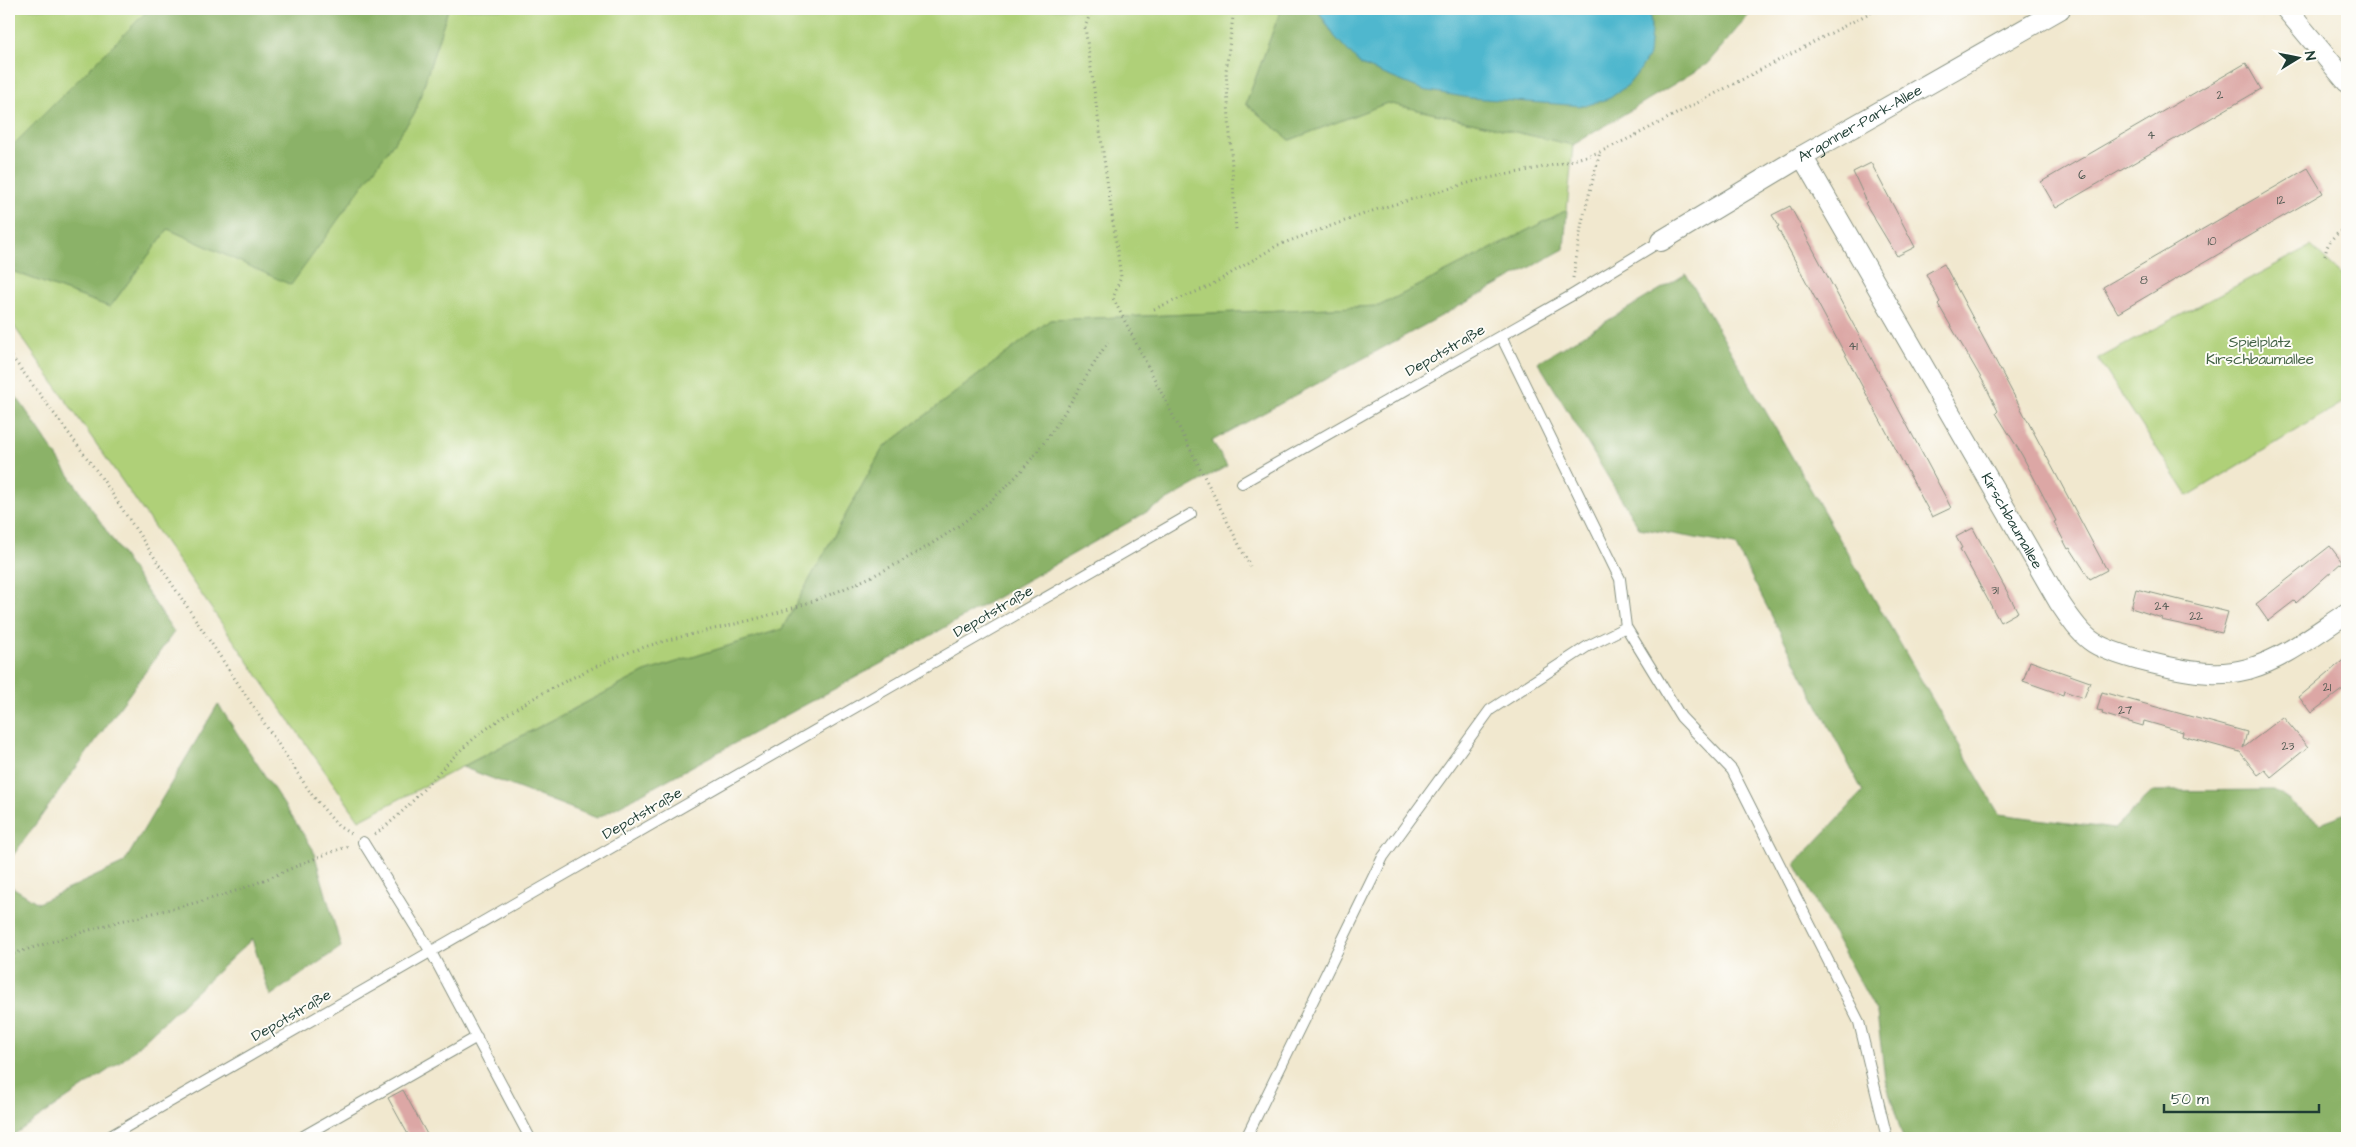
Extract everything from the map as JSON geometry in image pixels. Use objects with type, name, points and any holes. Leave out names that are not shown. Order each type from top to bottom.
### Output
[{"type":"street","name":"Argonner-Park-Allee","points":[[1661,241],[1802,156],[2060,9]]},
{"type":"street","points":[[2286,9],[2347,82]]},
{"type":"street","name":"Kirschbaumallee","points":[[1802,156],[2059,602],[2080,631],[2091,641],[2104,648],[2182,670],[2230,673],[2249,669],[2281,656],[2347,613]]},
{"type":"lane","name":"Depotstraße","points":[[1242,483],[1569,297],[1661,241]]},
{"type":"lane","points":[[1500,336],[1620,579],[1626,627],[1681,717],[1732,770],[1859,1022],[1887,1138]]},
{"type":"lane","name":"Depotstraße","points":[[107,1138],[1191,514]]},
{"type":"lane","points":[[1246,1138],[1383,857],[1490,710],[1588,646],[1626,627]]},
{"type":"lane","points":[[363,842],[431,952],[530,1138]]},
{"type":"lane","points":[[300,1138],[477,1037]]},
{"type":"path","points":[[1092,9],[1085,27],[1121,277],[1113,298],[1250,566]]},
{"type":"path","points":[[1234,9],[1226,71],[1236,231]]},
{"type":"path","points":[[1154,309],[1208,287],[1278,245],[1378,209],[1479,180],[1558,164],[1600,152],[1877,9]]},
{"type":"path","points":[[1569,297],[1582,222],[1600,152]]},
{"type":"path","points":[[2325,256],[2326,246],[2334,236],[2347,228]]},
{"type":"path","points":[[9,955],[129,919],[234,892],[292,869],[312,858],[363,842],[381,830],[420,796],[468,743],[513,709],[600,664],[638,648],[766,616],[818,599],[885,569],[949,534],[1000,495],[1037,453],[1108,342]]},
{"type":"path","points":[[9,353],[99,474],[312,795],[338,826],[363,842]]},
{"type":"green space","points":[[9,9],[149,9],[9,149]]},
{"type":"green space","points":[[149,9],[448,9],[415,113],[291,285],[168,229],[110,307],[9,270],[9,149]]},
{"type":"green space","points":[[448,9],[1281,9],[1246,104],[1290,140],[1387,103],[1573,145],[1567,210],[1379,306],[1050,320],[883,448],[782,629],[645,672],[359,820],[9,319],[9,270],[110,307],[168,229],[291,284],[415,113]]},
{"type":"green space","points":[[1281,9],[1317,9],[1335,37],[1651,30],[1650,9],[1754,9],[1707,64],[1573,145],[1387,103],[1290,140],[1246,104]]},
{"type":"green space","points":[[1567,210],[1564,249],[1212,441],[1227,466],[895,656],[597,818],[462,767],[645,672],[782,629],[883,448],[1050,320],[1379,306]]},
{"type":"green space","name":"Spielplatz Kirschbaumallee","points":[[2311,246],[2347,280],[2347,400],[2188,496],[2098,359]]},
{"type":"green space","points":[[1686,274],[1999,814],[2114,829],[2153,791],[2274,790],[2320,823],[2347,813],[2347,1138],[1903,1138],[1885,1079],[1877,1013],[1795,864],[1863,792],[1735,545],[1639,528],[1538,362]]},
{"type":"green space","points":[[9,387],[174,632],[9,861]]},
{"type":"green space","points":[[218,704],[313,849],[341,947],[270,996],[252,939],[123,1060],[9,1138],[9,885],[38,903],[124,863]]},
{"type":"water","points":[[1317,9],[1650,9],[1649,55],[1628,85],[1610,98],[1585,106],[1470,98],[1423,90],[1361,65],[1335,37]]},
{"type":"building","points":[[2246,63],[2261,89],[2056,208],[2041,182]]},
{"type":"building","points":[[1871,163],[1915,247],[1897,256],[1865,203],[1867,202],[1853,172]]},
{"type":"building","points":[[2308,168],[2323,193],[2118,313],[2103,287]]},
{"type":"building","points":[[1790,206],[1951,508],[1932,517],[1777,227],[1779,226],[1772,215]]},
{"type":"building","points":[[1944,264],[2107,570],[2090,579],[2070,548],[2068,549],[2054,522],[2056,521],[2022,455],[1996,413],[1998,411],[1984,383],[1938,304],[1940,302],[1926,274]]},
{"type":"building","points":[[1973,528],[2018,612],[2000,622],[1960,549],[1962,548],[1956,537]]},
{"type":"building","points":[[2330,546],[2342,562],[2296,603],[2294,601],[2268,621],[2256,604]]},
{"type":"building","points":[[2136,589],[2228,612],[2222,633],[2161,620],[2162,618],[2131,608]]},
{"type":"building","points":[[2347,657],[2347,686],[2311,713],[2299,697]]},
{"type":"building","points":[[2030,661],[2090,682],[2084,698],[2064,691],[2063,695],[2023,681]]},
{"type":"building","points":[[2102,692],[2247,732],[2243,748],[2283,717],[2308,747],[2271,777],[2265,770],[2258,775],[2240,752],[2182,736],[2183,732],[2144,721],[2143,726],[2102,714],[2103,711],[2097,710]]},
{"type":"building","points":[[403,1090],[429,1138],[410,1138],[388,1098]]}]
